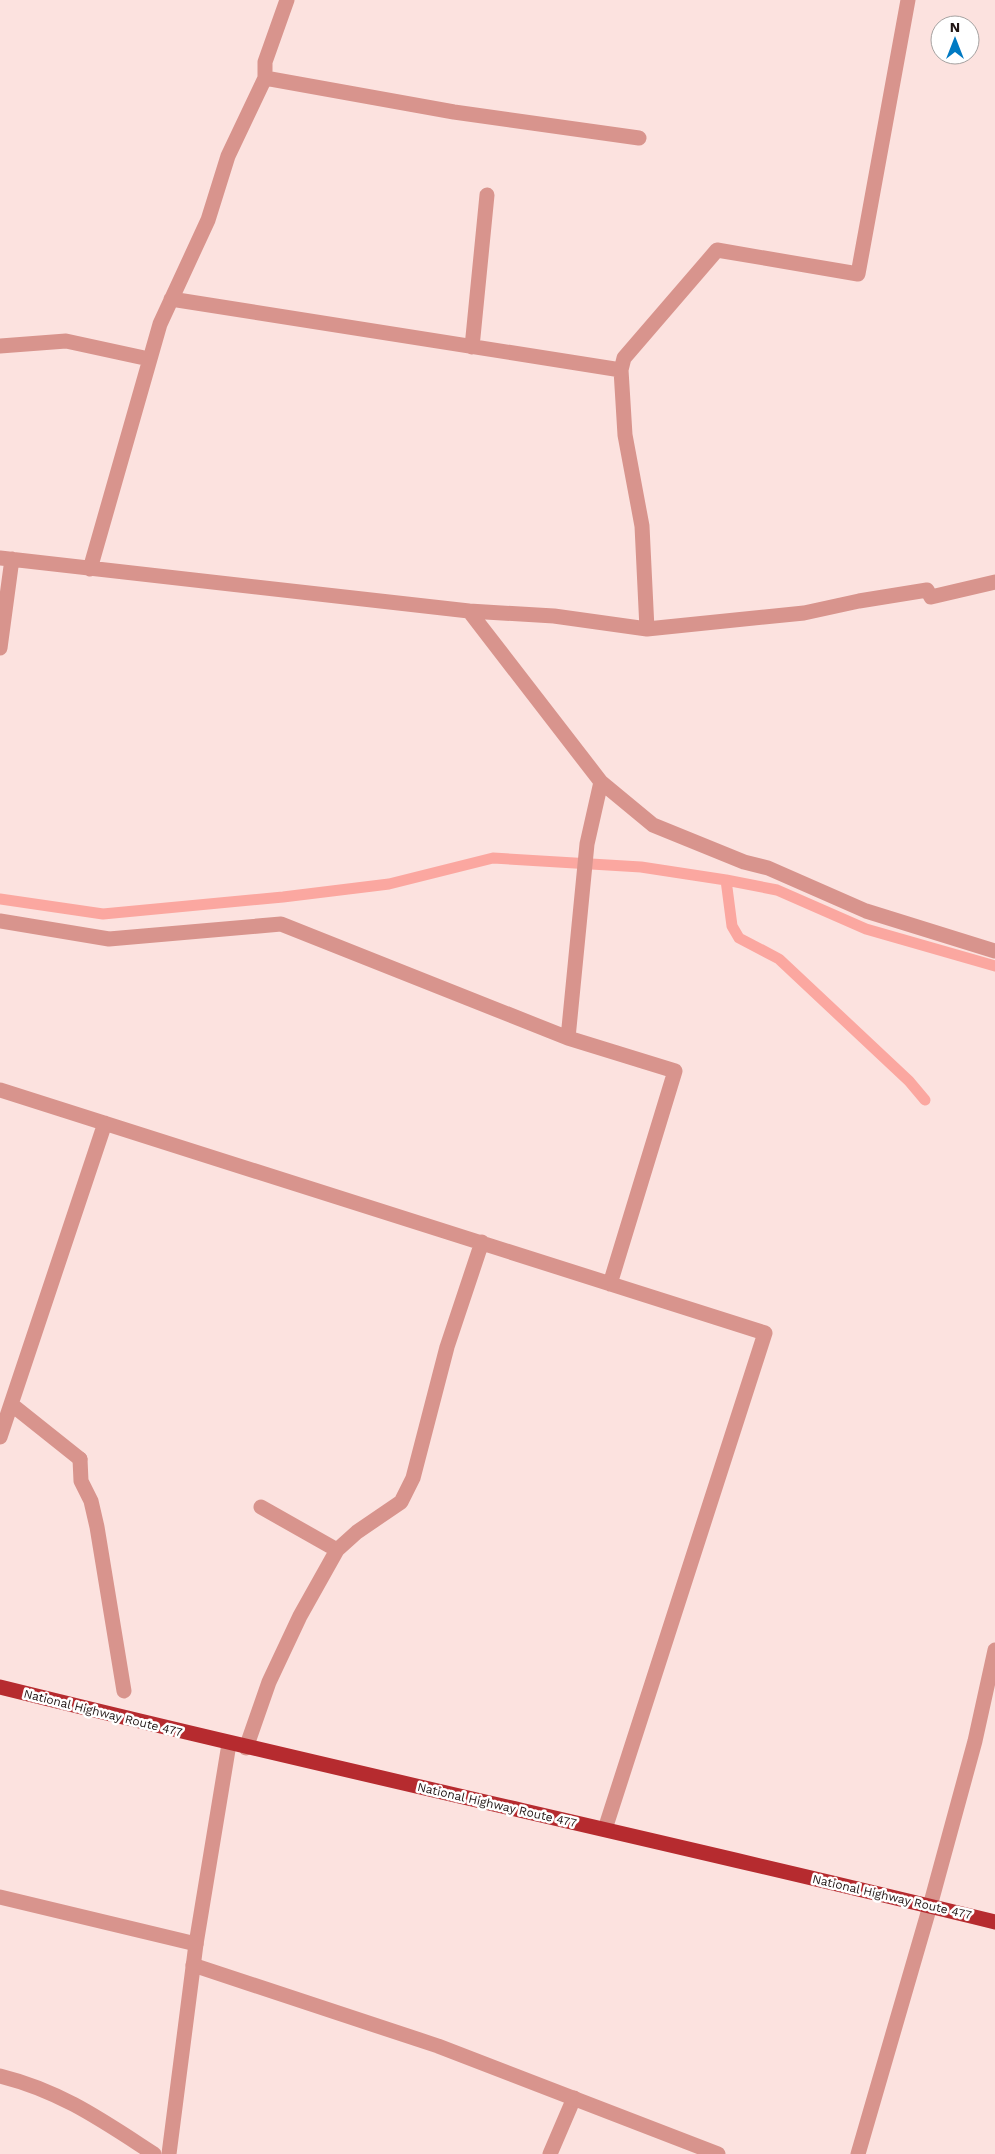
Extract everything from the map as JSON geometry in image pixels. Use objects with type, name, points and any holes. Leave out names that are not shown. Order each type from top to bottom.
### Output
[{"type":"highway","name":"National Highway Route 477","points":[[0,1687],[229,1744],[605,1829],[995,1922]]},
{"type":"street","points":[[90,569],[160,324],[208,220],[228,156],[265,78],[265,62],[286,0]]},
{"type":"street","points":[[647,629],[642,526],[625,435],[621,370],[624,358],[718,250],[858,274],[908,0]]},
{"type":"street","points":[[265,78],[454,112],[639,138]]},
{"type":"street","points":[[472,347],[486,195]]},
{"type":"street","points":[[171,299],[621,370]]},
{"type":"street","points":[[0,346],[66,341],[149,359]]},
{"type":"street","points":[[0,648],[6,558],[469,611],[554,616],[647,629],[804,613],[859,601],[927,590],[931,597],[995,582]]},
{"type":"street","points":[[469,611],[600,782],[653,825],[744,862],[768,868],[866,912],[995,951]]},
{"type":"street","points":[[568,1038],[587,844],[600,782]]},
{"type":"street","points":[[0,921],[109,939],[281,924],[568,1038],[675,1071],[610,1284]]},
{"type":"street","points":[[0,1090],[766,1333],[605,1829]]},
{"type":"street","points":[[0,1436],[105,1123]]},
{"type":"street","points":[[246,1748],[269,1682],[300,1616],[337,1550],[357,1532],[401,1502],[413,1478],[447,1347],[482,1242]]},
{"type":"street","points":[[11,1404],[80,1459],[81,1481],[91,1501],[98,1527],[124,1691]]},
{"type":"street","points":[[261,1507],[337,1550]]},
{"type":"street","points":[[858,2154],[930,1906],[975,1741],[995,1650]]},
{"type":"street","points":[[169,2154],[196,1944],[229,1744]]},
{"type":"street","points":[[0,1896],[196,1944]]},
{"type":"street","points":[[193,1965],[438,2046],[718,2154]]},
{"type":"street","points":[[0,2076],[77,2104],[154,2154]]},
{"type":"street","points":[[550,2154],[574,2098]]},
{"type":"waterway","points":[[0,899],[103,914],[283,897],[389,884],[493,858],[641,867],[726,880],[732,926],[739,938],[779,959],[909,1081],[925,1100]]},
{"type":"waterway","points":[[726,880],[777,890],[866,929],[995,966]]}]
